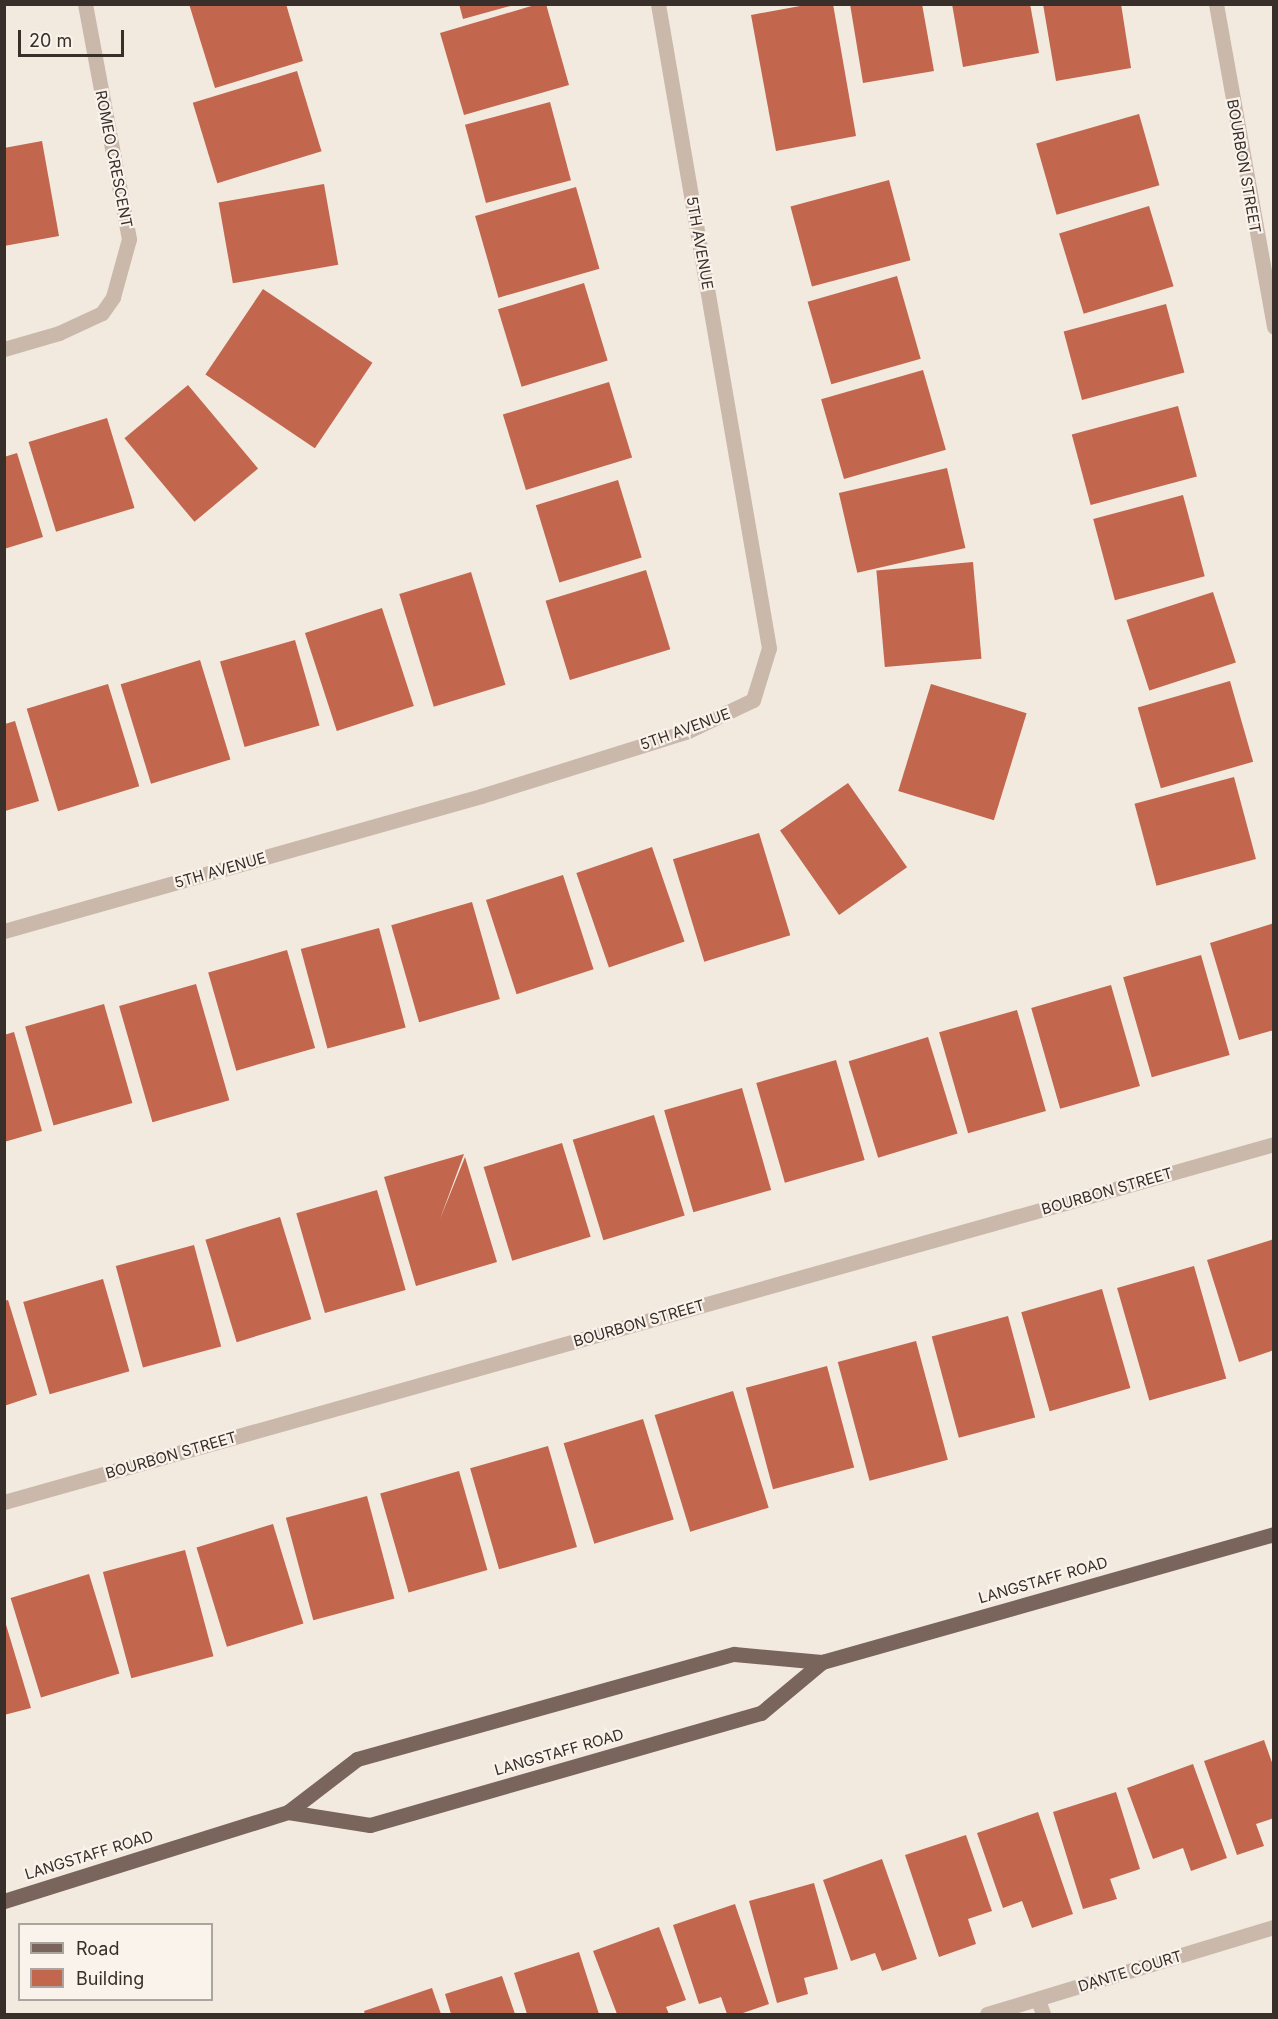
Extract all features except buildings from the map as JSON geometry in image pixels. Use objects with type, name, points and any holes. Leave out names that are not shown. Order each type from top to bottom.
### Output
[{"type":"main road","name":"LANGSTAFF ROAD","points":[[4,1901],[288,1812],[357,1759],[734,1654],[822,1662],[1274,1534]]},
{"type":"main road","name":"LANGSTAFF ROAD","points":[[288,1812],[370,1825],[761,1713],[822,1662]]},
{"type":"street","name":"ROMEO CRESCENT","points":[[4,349],[59,333],[102,313],[113,297],[129,239],[85,4]]},
{"type":"street","name":"5TH AVENUE","points":[[4,931],[481,796],[688,731],[753,700],[769,648],[658,4]]},
{"type":"street","name":"BOURBON STREET","points":[[1216,4],[1274,327]]},
{"type":"street","name":"BOURBON STREET","points":[[4,1502],[1274,1144]]},
{"type":"street","name":"DANTE COURT","points":[[987,2014],[1274,1927]]},
{"type":"street","points":[[1038,2000],[1043,2014]]}]
